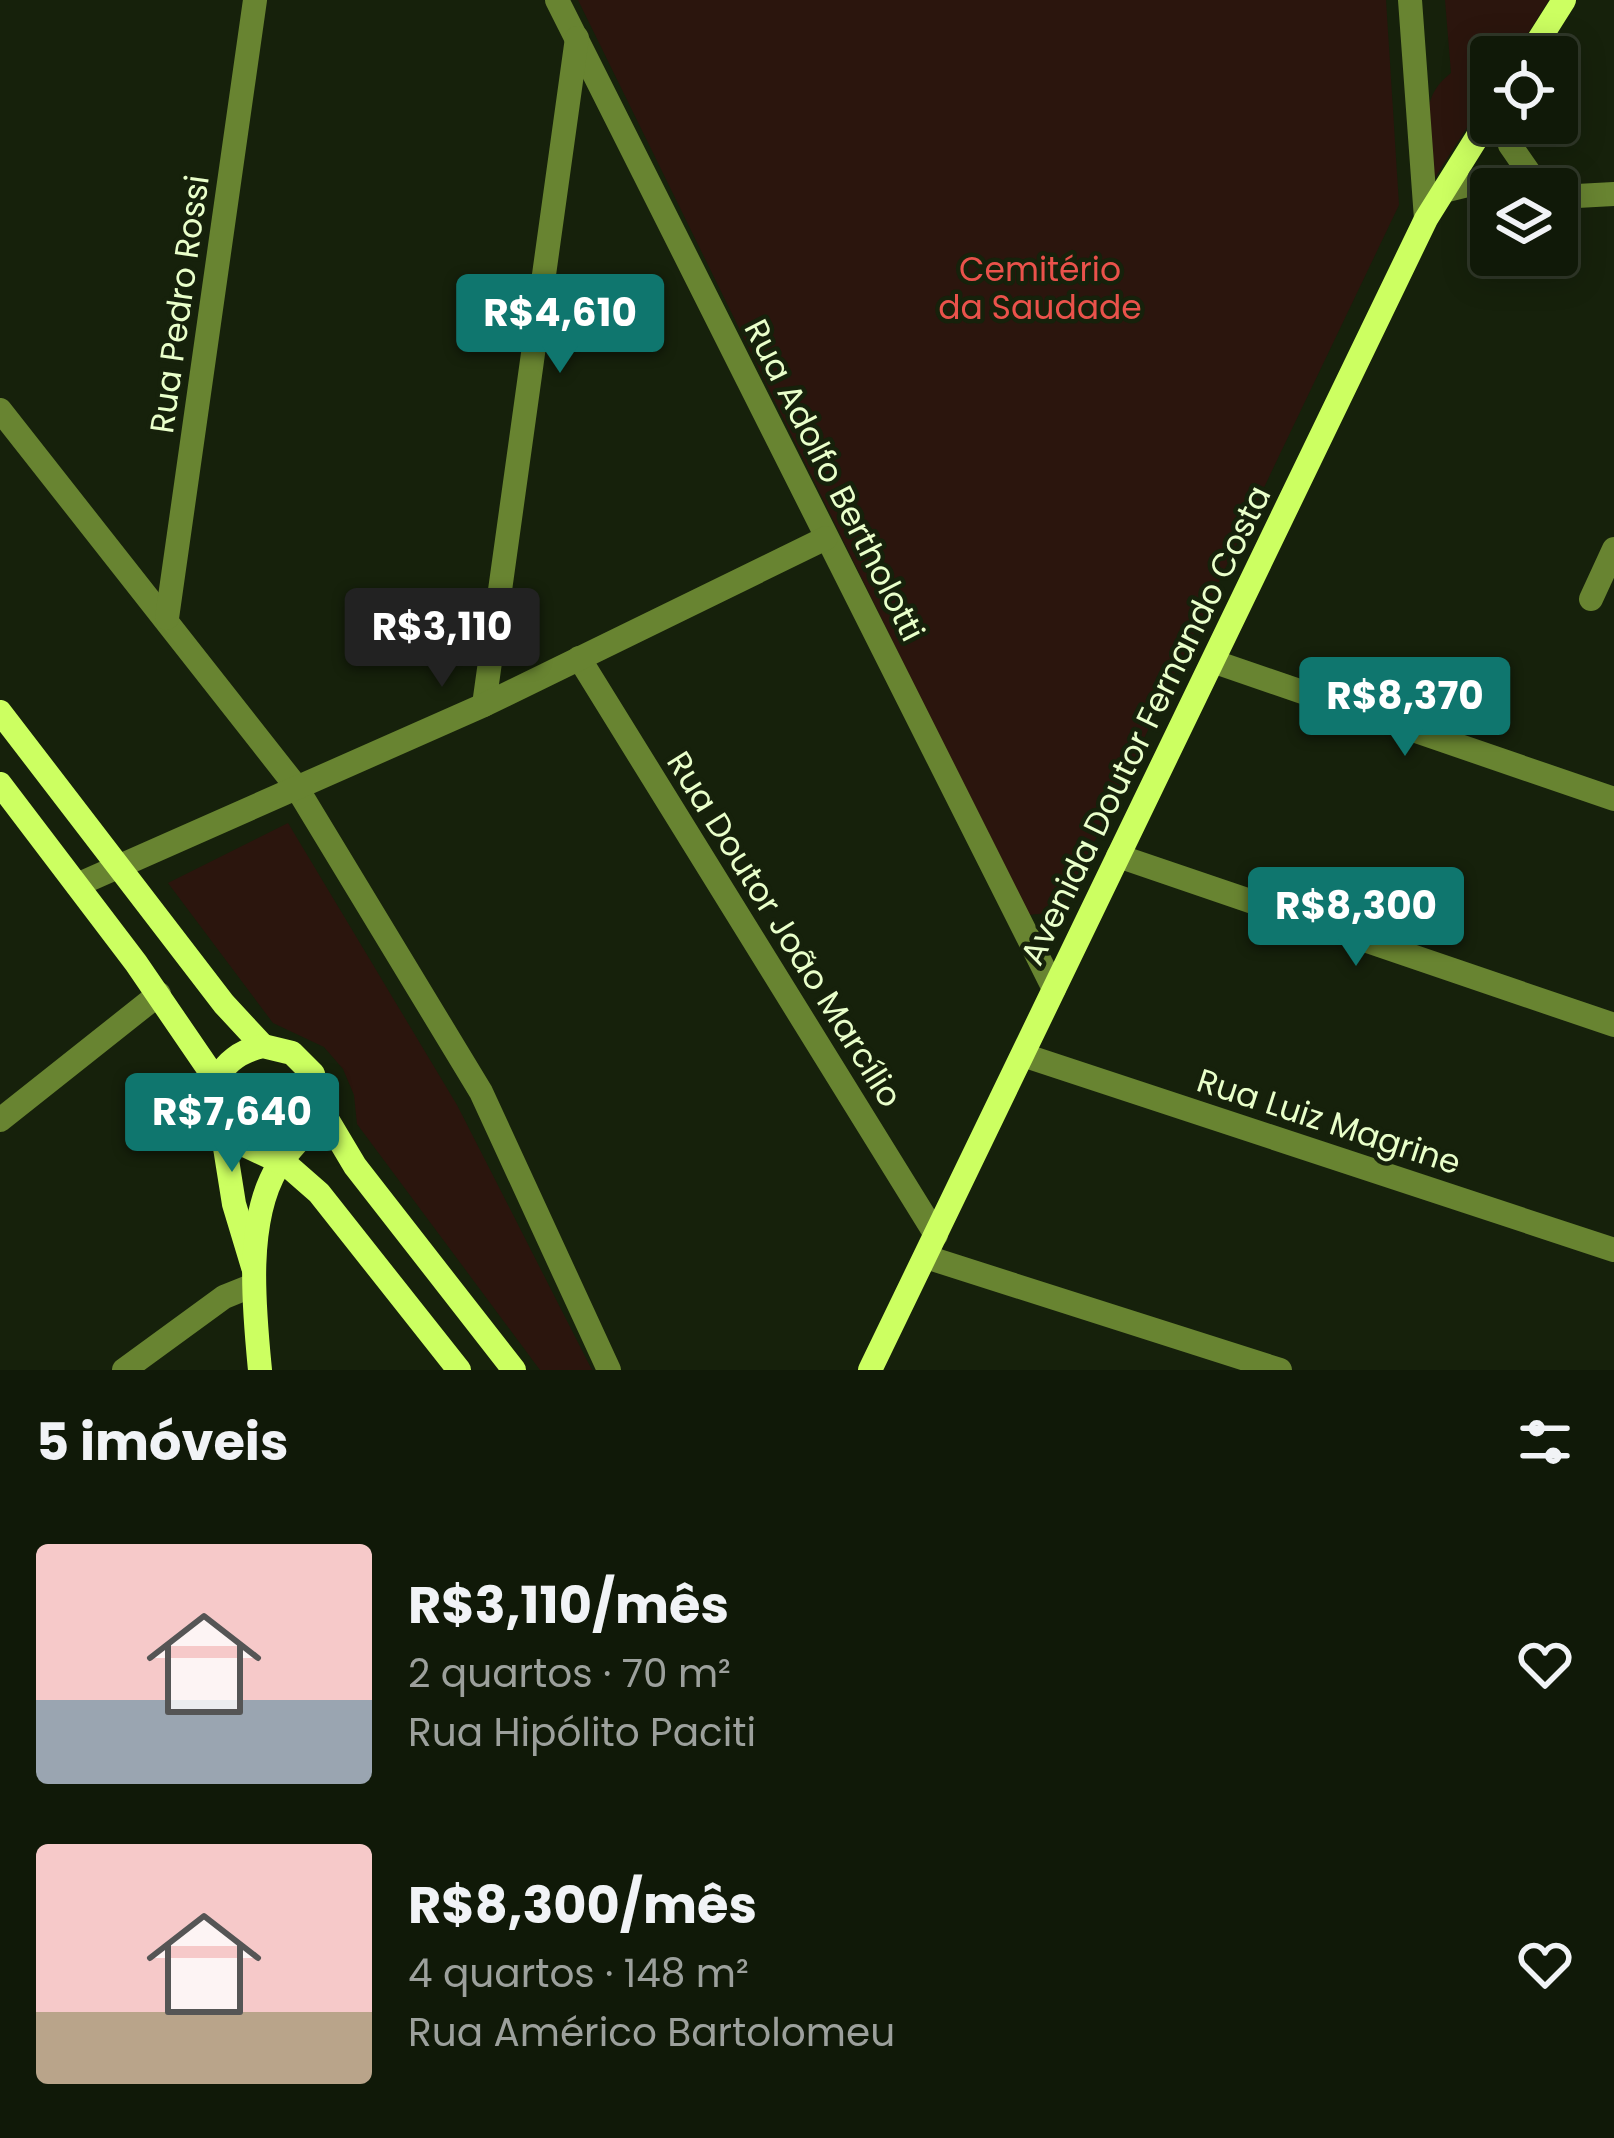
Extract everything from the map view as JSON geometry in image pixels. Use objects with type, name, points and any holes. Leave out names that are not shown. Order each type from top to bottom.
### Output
[{"type":"street","name":"Rua Pedro Rossi","points":[[167,618],[255,0]]},
{"type":"street","name":"Rua Adolfo Bertholotti","points":[[557,0],[1054,989]]},
{"type":"street","points":[[1410,0],[1426,219]]},
{"type":"street","points":[[1541,36],[1564,0]]},
{"type":"street","points":[[484,705],[577,38]]},
{"type":"street","name":"Avenida Doutor Fernando Costa","points":[[870,1370],[1426,219],[1473,144]]},
{"type":"street","points":[[1510,144],[1531,168]]},
{"type":"street","points":[[1443,191],[1470,184]]},
{"type":"street","points":[[1578,196],[1614,194]]},
{"type":"street","points":[[0,410],[296,785],[481,1092],[609,1370]]},
{"type":"street","points":[[77,885],[484,705],[826,538]]},
{"type":"street","points":[[1591,599],[1614,549]]},
{"type":"street","name":"Rua Doutor João Marcílio","points":[[579,658],[931,1246]]},
{"type":"street","points":[[1215,662],[1614,799]]},
{"type":"street","points":[[0,712],[263,1046],[302,1061],[319,1086],[321,1109],[355,1166],[514,1370]]},
{"type":"street","points":[[0,784],[159,994],[215,1080],[214,1118],[223,1135],[234,1204],[254,1277]]},
{"type":"street","points":[[1118,856],[1614,1025]]},
{"type":"street","points":[[0,1120],[159,994]]},
{"type":"street","points":[[215,1080],[234,1057],[263,1046]]},
{"type":"street","name":"Rua Luiz Magrine","points":[[1023,1055],[1614,1250]]},
{"type":"street","points":[[260,1370],[254,1277],[260,1207],[277,1161],[302,1142],[321,1109]]},
{"type":"street","points":[[223,1135],[304,1178],[459,1370]]},
{"type":"street","points":[[931,1246],[1280,1370]]},
{"type":"street","points":[[124,1370],[254,1277]]},
{"type":"green space","name":"Cemitério da Saudade","points":[[578,0],[1386,0],[1399,205],[1061,912],[1027,915]]},
{"type":"green space","points":[[1445,0],[1549,0],[1526,36],[1470,36],[1470,123],[1434,179],[1428,108],[1432,95],[1451,73]]},
{"type":"green space","points":[[288,823],[457,1105],[592,1370],[540,1370],[357,1124],[354,1095],[343,1069],[324,1047],[273,1023],[168,883]]}]
